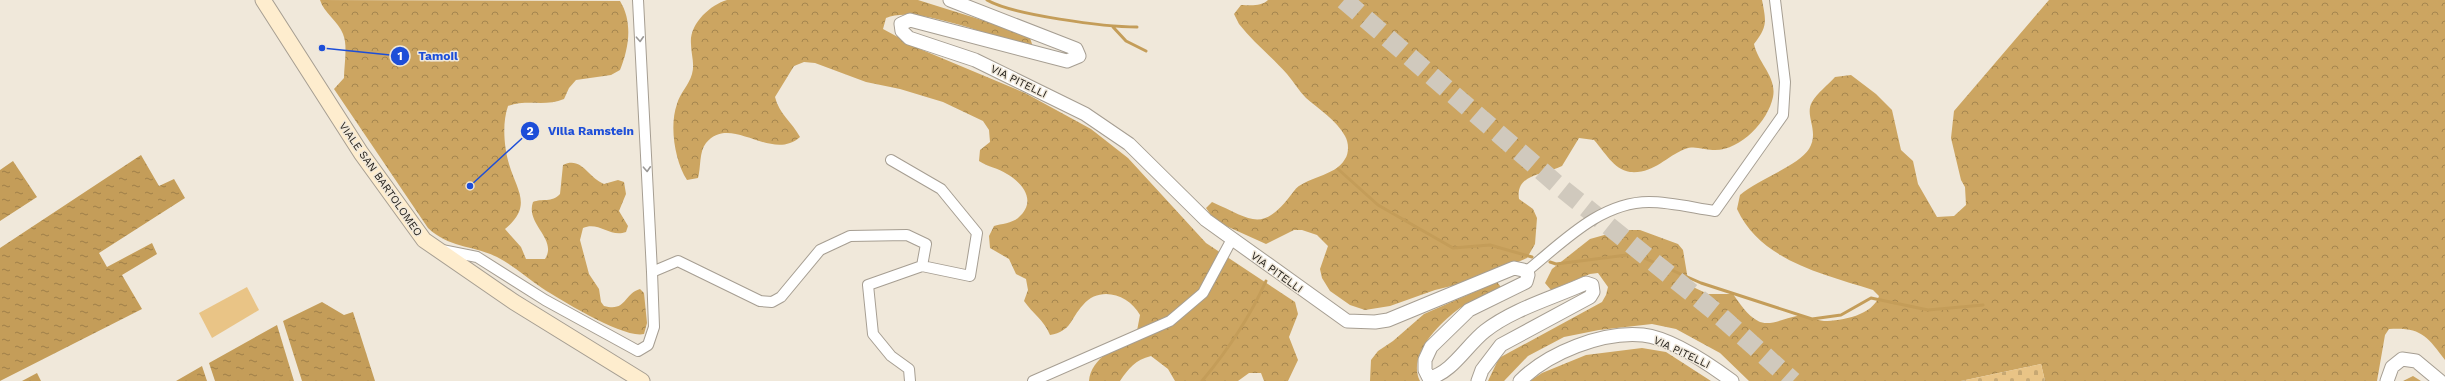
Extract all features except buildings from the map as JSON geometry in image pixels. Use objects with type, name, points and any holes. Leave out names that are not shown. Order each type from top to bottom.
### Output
[{"type":"main road","name":"VIALE SAN BARTOLOMEO","points":[[262,0],[361,153],[424,240],[433,248],[514,302],[642,381]]},
{"type":"street","points":[[433,248],[477,257],[545,300],[638,351],[648,345],[654,327],[638,0]]},
{"type":"street","name":"VIA PITELLI","points":[[950,0],[1076,49],[1079,56],[1067,61],[910,20],[901,24],[904,34],[909,38],[975,60],[1085,114],[1129,144],[1206,220],[1339,317],[1354,322],[1375,322],[1388,320],[1514,268],[1526,271]]},
{"type":"street","points":[[1478,381],[1482,370],[1501,346],[1590,297],[1593,292],[1592,285],[1586,283],[1499,321],[1472,342],[1442,373],[1429,378],[1427,376],[1425,360],[1431,347],[1469,310],[1526,282],[1528,275],[1526,271],[1591,221],[1614,208],[1648,202],[1715,211],[1783,115],[1785,82],[1775,0]]},
{"type":"street","points":[[891,160],[941,189],[977,233],[970,276],[922,266],[868,285],[873,334],[891,356],[910,369],[910,381]]},
{"type":"street","points":[[652,272],[678,260],[760,301],[772,302],[781,297],[820,250],[850,236],[906,235],[926,244],[922,266]]},
{"type":"street","points":[[1033,381],[1170,321],[1202,293],[1232,239]]},
{"type":"street","name":"VIA PITELLI","points":[[1520,381],[1533,367],[1559,353],[1579,345],[1627,335],[1644,335],[1661,340],[1713,367],[1732,381]]},
{"type":"street","points":[[2387,381],[2392,367],[2402,359],[2416,361],[2440,381]]},
{"type":"green space","points":[[320,0],[620,1],[627,18],[628,35],[626,53],[620,70],[611,75],[576,80],[569,88],[564,99],[543,103],[522,103],[508,106],[504,127],[505,143],[509,164],[519,190],[521,205],[519,213],[514,221],[505,229],[521,247],[526,259],[545,259],[548,252],[547,245],[545,238],[533,217],[533,202],[554,198],[560,194],[563,165],[575,163],[580,165],[598,181],[604,184],[618,180],[624,182],[626,194],[619,211],[628,226],[626,232],[615,233],[589,226],[583,228],[580,240],[589,274],[599,289],[601,302],[604,306],[617,307],[635,291],[640,289],[644,293],[647,323],[644,334],[635,334],[622,331],[608,325],[563,301],[497,257],[479,250],[452,243],[428,228],[334,89],[344,78],[346,50],[341,29],[322,5]]},
{"type":"green space","points":[[727,0],[918,0],[985,21],[1030,38],[1033,47],[958,24],[917,16],[900,15],[886,18],[883,29],[920,49],[1025,93],[1091,129],[1128,158],[1206,243],[1295,302],[1298,314],[1289,337],[1298,360],[1288,381],[1264,381],[1261,373],[1249,373],[1238,381],[1175,381],[1168,369],[1151,356],[1133,365],[1120,381],[1089,381],[1095,365],[1100,359],[1136,336],[1140,315],[1129,302],[1122,298],[1106,294],[1098,295],[1083,305],[1070,324],[1063,331],[1050,335],[1042,321],[1024,301],[1028,290],[1026,279],[1016,274],[1009,259],[990,248],[989,236],[994,226],[1016,220],[1024,212],[1027,206],[1026,194],[1019,183],[1013,178],[1004,172],[979,161],[980,150],[990,142],[989,130],[983,121],[943,102],[900,89],[866,82],[815,63],[804,62],[794,66],[775,97],[779,108],[800,137],[789,143],[777,145],[727,133],[716,135],[706,143],[702,150],[698,178],[687,180],[676,154],[673,133],[678,100],[691,78],[693,70],[691,37],[693,29],[702,16],[714,6]]},
{"type":"green space","points":[[1268,0],[1762,0],[1765,23],[1759,38],[1754,44],[1759,57],[1770,76],[1773,97],[1770,106],[1759,124],[1743,140],[1734,145],[1725,149],[1715,150],[1697,148],[1685,149],[1653,168],[1638,172],[1624,170],[1614,164],[1594,140],[1579,138],[1562,166],[1533,176],[1522,184],[1519,190],[1519,199],[1533,209],[1537,218],[1535,244],[1527,258],[1476,280],[1435,290],[1390,306],[1365,310],[1350,305],[1330,291],[1322,278],[1320,269],[1328,246],[1317,235],[1302,230],[1294,230],[1266,244],[1215,221],[1206,208],[1212,202],[1248,218],[1265,218],[1283,205],[1299,186],[1334,170],[1345,159],[1348,151],[1346,139],[1337,125],[1306,98],[1287,74],[1239,24],[1234,14],[1241,5],[1258,5]]},
{"type":"green space","points":[[2049,0],[2445,0],[2445,360],[2428,339],[2422,335],[2409,330],[2389,329],[2385,335],[2377,381],[2045,381],[2041,364],[1961,381],[1749,381],[1720,353],[1676,329],[1652,324],[1599,330],[1564,337],[1528,356],[1504,381],[1488,381],[1499,358],[1602,302],[1608,287],[1598,273],[1590,274],[1551,290],[1545,283],[1552,269],[1590,239],[1622,230],[1640,230],[1678,244],[1683,250],[1688,280],[1693,287],[1708,294],[1733,294],[1754,319],[1762,323],[1777,322],[1797,316],[1824,321],[1839,320],[1856,316],[1870,308],[1876,303],[1879,296],[1873,290],[1834,278],[1795,263],[1777,253],[1761,241],[1748,227],[1737,209],[1740,195],[1747,189],[1787,167],[1804,155],[1809,149],[1813,136],[1810,113],[1812,102],[1835,77],[1851,75],[1876,94],[1892,110],[1901,150],[1913,161],[1918,184],[1937,217],[1954,216],[1966,205],[1965,187],[1961,180],[1951,138],[1954,111]]},
{"type":"green space","points":[[1497,282],[1501,287],[1460,308],[1441,324],[1426,342],[1418,361],[1417,371],[1420,381],[1370,381],[1371,360],[1378,351],[1393,341],[1424,314]]},
{"type":"green space","points":[[247,287],[259,310],[212,338],[199,313]]},
{"type":"green space","points":[[1642,348],[1666,352],[1711,381],[1530,381],[1542,373],[1586,355]]},
{"type":"green space","points":[[2041,364],[2045,381],[1961,381]]},
{"type":"green space","points":[[2413,376],[2421,381],[2403,381]]},
{"type":"water","points":[[141,155],[159,186],[174,179],[185,198],[99,253],[107,267],[152,243],[157,254],[122,275],[142,309],[0,381],[0,248]]},
{"type":"water","points":[[13,161],[37,197],[0,221],[0,170]]},
{"type":"water","points":[[322,302],[344,315],[353,312],[375,381],[302,381],[283,321]]},
{"type":"water","points":[[277,325],[294,381],[215,381],[209,363]]},
{"type":"water","points":[[202,366],[207,381],[176,381]]},
{"type":"water","points":[[37,373],[41,381],[22,381]]},
{"type":"waterway","points":[[987,0],[1017,11],[1037,15],[1104,25],[1137,27]]},
{"type":"waterway","points":[[1113,27],[1126,41],[1146,51]]},
{"type":"waterway","points":[[1338,169],[1378,205],[1453,248],[1490,245],[1532,257]]},
{"type":"waterway","points":[[1550,262],[1556,264],[1635,254],[1701,283],[1812,319],[1841,315],[1871,298],[1928,310],[1983,305]]},
{"type":"waterway","points":[[1202,381],[1221,358],[1237,334],[1266,281]]},
{"type":"tunnel","points":[[1344,0],[1559,186],[1718,314],[1793,381]]},
{"type":"place","name":"Tamoil","points":[[322,48]]},
{"type":"place","name":"Villa Ramstein","points":[[470,186]]}]
